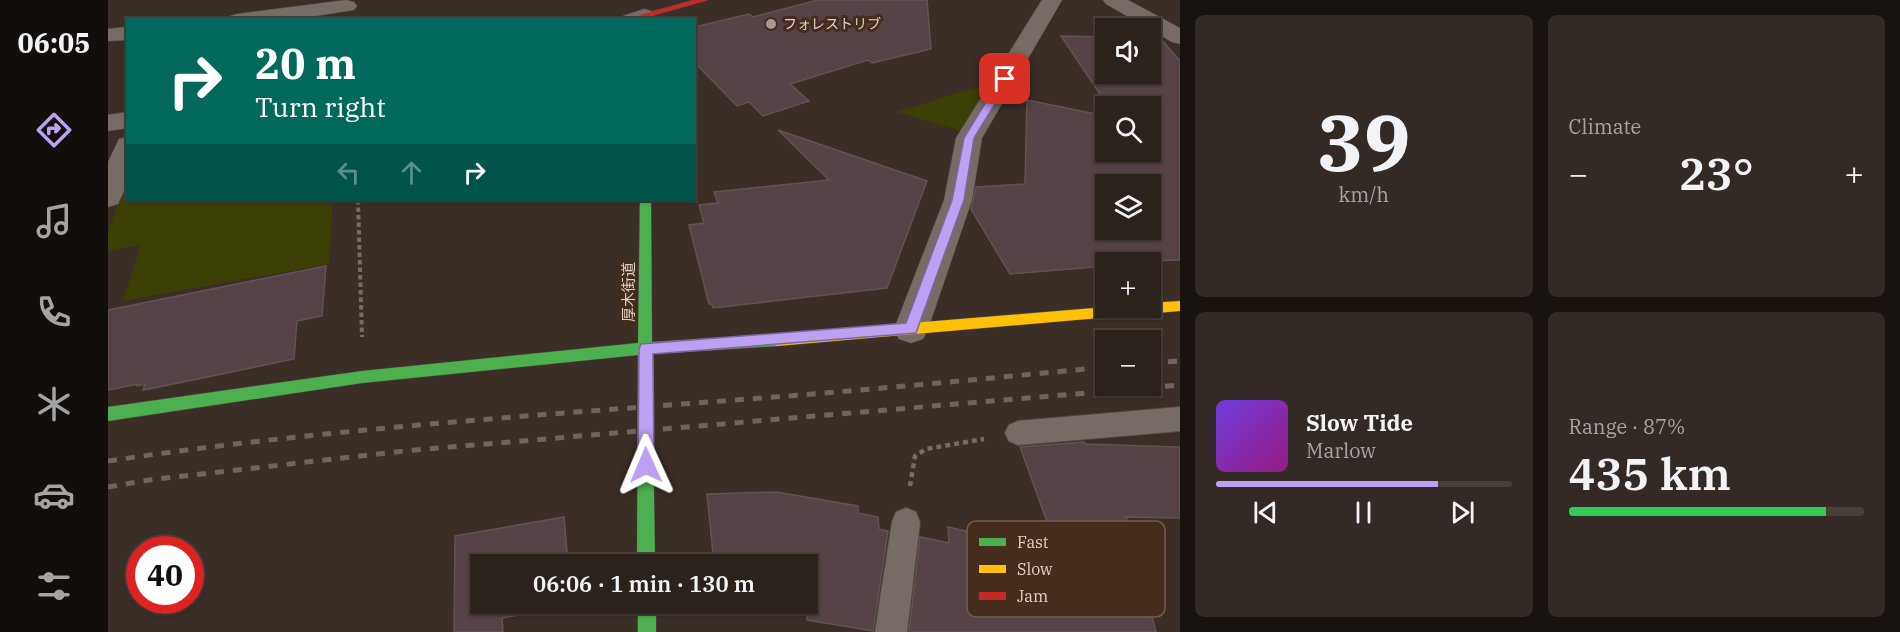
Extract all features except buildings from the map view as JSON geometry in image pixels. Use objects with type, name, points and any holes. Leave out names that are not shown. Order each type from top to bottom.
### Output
[{"type":"street","points":[[640,14],[704,0]]},
{"type":"street","points":[[911,328],[958,200],[969,138],[1052,0]]},
{"type":"street","points":[[1113,0],[1180,37]]},
{"type":"street","points":[[255,18],[347,8]]},
{"type":"street","points":[[108,35],[126,33]]},
{"type":"street","points":[[108,123],[126,120]]},
{"type":"street","points":[[108,197],[126,150]]},
{"type":"street","name":"厚木街道","points":[[645,201],[646,554]]},
{"type":"street","points":[[108,414],[362,377],[646,349],[1180,306]]},
{"type":"street","points":[[647,614],[647,632]]},
{"type":"lane","points":[[1018,433],[1180,419]]},
{"type":"lane","points":[[891,632],[906,522]]},
{"type":"path","points":[[358,201],[362,377]]},
{"type":"path","points":[[926,448],[1018,433]]},
{"type":"shaded area","points":[[987,84],[962,131],[897,112]]},
{"type":"shaded area","points":[[126,182],[126,201],[333,201],[329,264],[123,301],[141,245],[108,250],[108,232]]},
{"type":"railway","points":[[1161,362],[1178,361]]},
{"type":"railway","points":[[1161,363],[1180,361]]},
{"type":"railway","points":[[108,461],[342,432],[828,393],[1095,368]]},
{"type":"railway","points":[[108,487],[149,480],[404,451],[1180,385]]},
{"type":"traffic: fast","points":[[645,201],[646,554]]},
{"type":"traffic: fast","points":[[108,414],[362,377],[611,351],[777,340]]},
{"type":"traffic: fast","points":[[647,614],[647,632]]},
{"type":"traffic: slow","points":[[777,340],[1180,306]]},
{"type":"traffic: jam","points":[[644,15],[704,0]]},
{"type":"place","name":"フォレストリブ","points":[[771,24]]},
{"type":"route","points":[[646,465],[646,349],[911,328],[958,200],[969,138],[1005,79]]}]
